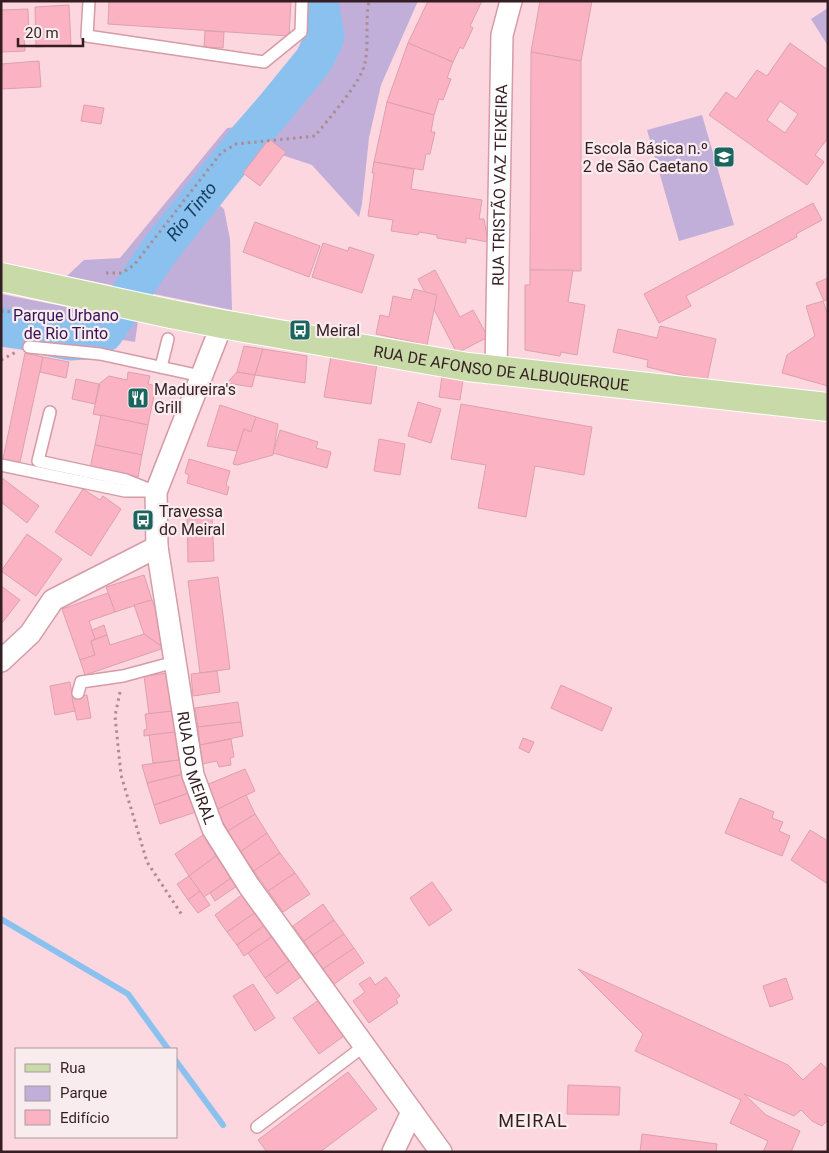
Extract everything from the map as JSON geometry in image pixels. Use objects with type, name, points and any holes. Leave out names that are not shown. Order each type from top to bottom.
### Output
[{"type":"main road","name":"RUA DE AFONSO DE ALBUQUERQUE","points":[[1,277],[170,326],[222,324],[496,370],[828,407]]},
{"type":"street","name":"RUA TRISTÃO VAZ TEIXEIRA","points":[[496,370],[502,35],[511,1]]},
{"type":"street","name":"RUA DO MEIRAL","points":[[222,324],[156,492],[157,547],[193,775],[213,829],[249,886],[439,1152]]},
{"type":"street","points":[[1,661],[30,634],[53,600],[157,547]]},
{"type":"street","points":[[393,1152],[412,1112]]},
{"type":"lane","points":[[90,1],[87,36],[264,62],[301,32],[302,1]]},
{"type":"lane","points":[[161,367],[170,326]]},
{"type":"lane","points":[[29,347],[100,354],[201,376]]},
{"type":"lane","points":[[50,412],[38,461],[126,480],[156,492]]},
{"type":"lane","points":[[1,465],[125,491],[156,492]]},
{"type":"lane","points":[[78,693],[81,682],[123,676],[175,662]]},
{"type":"lane","points":[[256,1127],[364,1046]]},
{"type":"path","points":[[97,274],[122,273],[134,265],[221,153],[236,144],[315,136],[355,84],[365,64],[369,1]]},
{"type":"path","points":[[1,311],[55,315]]},
{"type":"path","points":[[123,676],[115,716],[121,776],[147,862],[182,915]]},
{"type":"green space","points":[[311,1],[418,1],[381,85],[369,138],[359,217],[312,165],[285,156],[255,152],[238,165],[218,204],[224,209],[230,239],[232,310],[67,276],[84,260],[120,258],[227,128],[251,126],[311,45]]},
{"type":"green space","points":[[828,8],[828,46],[811,19]]},
{"type":"green space","points":[[702,115],[734,225],[679,241],[647,130]]},
{"type":"green space","name":"Parque Urbano de Rio Tinto","points":[[1,294],[138,321],[135,342],[104,337],[89,343],[78,344],[49,339],[25,332],[23,340],[1,338]]},
{"type":"building","points":[[109,1],[291,1],[289,36],[108,24]]},
{"type":"building","points":[[428,1],[482,1],[470,26],[473,28],[463,49],[460,47],[453,62],[408,43]]},
{"type":"building","points":[[540,1],[592,1],[581,61],[531,52]]},
{"type":"building","points":[[69,5],[71,45],[36,47],[35,7]]},
{"type":"building","points":[[28,9],[29,38],[24,38],[25,51],[1,52],[1,10]]},
{"type":"building","points":[[205,31],[224,32],[223,48],[204,47]]},
{"type":"building","points":[[408,43],[453,62],[447,78],[451,79],[443,100],[439,99],[434,115],[387,102]]},
{"type":"building","points":[[790,43],[828,70],[828,138],[815,155],[824,162],[807,185],[709,115],[726,92],[736,99],[757,70],[767,76]],"holes":[[[780,101],[798,114],[785,133],[767,120]]]},
{"type":"building","points":[[531,52],[581,61],[581,271],[530,270]]},
{"type":"building","points":[[39,61],[41,87],[1,89],[1,64]]},
{"type":"building","points":[[387,102],[434,115],[431,132],[435,132],[430,154],[426,154],[423,170],[374,162]]},
{"type":"building","points":[[84,105],[104,108],[101,124],[81,121]]},
{"type":"building","points":[[269,139],[286,152],[260,186],[243,173]]},
{"type":"building","points":[[374,162],[414,169],[411,189],[482,200],[479,219],[484,219],[488,242],[466,238],[466,243],[437,238],[437,235],[419,232],[418,235],[391,231],[393,220],[368,216]]},
{"type":"building","points":[[813,203],[822,220],[796,234],[797,237],[686,296],[691,306],[659,323],[644,294]]},
{"type":"building","points":[[255,222],[320,246],[309,277],[243,252]]},
{"type":"building","points":[[323,243],[348,251],[349,247],[374,255],[362,293],[312,277]]},
{"type":"building","points":[[435,270],[460,317],[473,310],[488,337],[457,353],[418,279]]},
{"type":"building","points":[[530,270],[573,270],[568,302],[585,305],[577,355],[561,352],[560,356],[525,350],[525,285],[530,285]]},
{"type":"building","points":[[828,278],[828,299],[824,301],[816,283]]},
{"type":"building","points":[[414,289],[437,295],[427,345],[376,334],[380,315],[389,317],[393,296],[411,300]]},
{"type":"building","points":[[823,301],[828,316],[828,386],[782,373],[787,355],[815,336],[806,306]]},
{"type":"building","points":[[660,326],[716,339],[707,381],[647,367],[648,360],[613,352],[618,329],[657,338]]},
{"type":"building","points":[[244,346],[263,349],[255,375],[237,372]]},
{"type":"building","points":[[263,349],[307,356],[305,383],[255,375]]},
{"type":"building","points":[[25,353],[43,357],[20,462],[3,459]]},
{"type":"building","points":[[331,356],[377,363],[371,404],[324,397]]},
{"type":"building","points":[[43,357],[69,362],[66,378],[40,372]]},
{"type":"building","points":[[443,370],[464,373],[460,400],[439,397]]},
{"type":"building","points":[[128,372],[150,376],[148,384],[156,386],[148,425],[93,414],[100,383],[109,376],[127,380]]},
{"type":"building","points":[[237,372],[255,375],[252,387],[227,383]]},
{"type":"building","points":[[76,379],[99,384],[95,404],[72,399]]},
{"type":"building","points":[[418,402],[441,409],[431,443],[408,436]]},
{"type":"building","points":[[461,404],[592,427],[584,475],[535,466],[526,517],[478,508],[486,465],[451,459]]},
{"type":"building","points":[[220,405],[256,417],[251,432],[244,429],[237,451],[207,446]]},
{"type":"building","points":[[101,415],[148,425],[142,455],[95,445]]},
{"type":"building","points":[[256,417],[278,424],[273,455],[237,465],[233,464],[244,429],[251,432]]},
{"type":"building","points":[[280,430],[318,442],[316,448],[331,452],[327,468],[273,453]]},
{"type":"building","points":[[379,439],[405,444],[400,475],[374,471]]},
{"type":"building","points":[[95,445],[142,455],[138,477],[90,468]]},
{"type":"building","points":[[189,459],[230,471],[226,485],[229,487],[227,495],[187,483],[189,475],[185,473]]},
{"type":"building","points":[[2,478],[39,506],[27,523],[1,502]]},
{"type":"building","points":[[83,489],[100,500],[103,496],[121,509],[91,556],[55,532]]},
{"type":"building","points":[[212,515],[214,561],[188,562],[187,516]]},
{"type":"building","points":[[27,534],[62,559],[36,596],[1,571]]},
{"type":"building","points":[[144,575],[152,600],[115,612],[106,587]]},
{"type":"building","points":[[218,577],[230,669],[200,673],[188,581]]},
{"type":"building","points":[[1,586],[20,600],[2,623],[1,622]]},
{"type":"building","points":[[108,593],[115,612],[89,621],[95,639],[91,641],[95,655],[80,660],[62,609]]},
{"type":"building","points":[[152,600],[163,630],[164,648],[144,634],[134,605]]},
{"type":"building","points":[[104,625],[107,635],[95,639],[92,630]]},
{"type":"building","points":[[144,634],[164,648],[85,675],[80,660],[95,655],[91,641],[107,635],[110,645]]},
{"type":"building","points":[[217,671],[220,692],[193,696],[191,674]]},
{"type":"building","points":[[168,673],[173,711],[149,714],[144,676]]},
{"type":"building","points":[[70,682],[75,711],[55,715],[50,686]]},
{"type":"building","points":[[561,685],[612,708],[602,731],[551,708]]},
{"type":"building","points":[[87,695],[91,718],[77,720],[72,698]]},
{"type":"building","points":[[238,702],[241,722],[198,727],[195,708]]},
{"type":"building","points":[[173,711],[176,732],[144,736],[144,730],[147,729],[145,714]]},
{"type":"building","points":[[241,722],[243,736],[200,745],[198,727]]},
{"type":"building","points":[[176,732],[179,760],[153,763],[149,735]]},
{"type":"building","points":[[523,738],[534,742],[529,753],[519,748]]},
{"type":"building","points":[[231,739],[234,757],[230,758],[231,765],[219,767],[217,761],[202,764],[200,745]]},
{"type":"building","points":[[179,760],[184,774],[147,783],[142,765]]},
{"type":"building","points":[[245,769],[255,791],[216,810],[206,785]]},
{"type":"building","points":[[184,774],[189,793],[154,805],[147,783]]},
{"type":"building","points":[[189,793],[196,812],[160,824],[154,805]]},
{"type":"building","points":[[246,795],[255,814],[228,831],[216,810]]},
{"type":"building","points":[[740,798],[774,812],[772,818],[783,822],[779,831],[790,836],[782,856],[725,833]]},
{"type":"building","points":[[255,814],[267,833],[240,852],[228,831]]},
{"type":"building","points":[[810,830],[828,841],[828,884],[791,860]]},
{"type":"building","points":[[267,833],[280,853],[254,871],[240,852]]},
{"type":"building","points":[[203,835],[216,856],[189,876],[175,854]]},
{"type":"building","points":[[280,853],[295,873],[268,891],[254,871]]},
{"type":"building","points":[[216,856],[231,878],[204,897],[189,876]]},
{"type":"building","points":[[295,873],[310,894],[283,912],[268,891]]},
{"type":"building","points":[[189,876],[200,891],[188,900],[177,884]]},
{"type":"building","points":[[231,878],[237,886],[215,901],[210,893]]},
{"type":"building","points":[[432,882],[452,910],[429,926],[410,898]]},
{"type":"building","points":[[200,891],[210,905],[198,913],[188,900]]},
{"type":"building","points":[[243,894],[256,912],[227,932],[215,915]]},
{"type":"building","points":[[323,904],[334,920],[304,941],[293,926]]},
{"type":"building","points":[[256,912],[265,925],[237,945],[227,932]]},
{"type":"building","points":[[334,920],[344,934],[313,955],[304,941]]},
{"type":"building","points":[[265,925],[273,936],[244,956],[237,945]]},
{"type":"building","points":[[344,934],[354,948],[323,969],[313,955]]},
{"type":"building","points":[[273,936],[290,960],[265,978],[248,953]]},
{"type":"building","points":[[354,948],[364,963],[334,984],[323,969]]},
{"type":"building","points":[[290,960],[302,976],[277,994],[265,978]]},
{"type":"building","points":[[578,969],[788,1065],[803,1080],[821,1063],[828,1070],[828,1120],[822,1126],[812,1121],[801,1110],[794,1116],[744,1094],[766,1115],[800,1131],[791,1152],[763,1152],[768,1141],[730,1123],[741,1100],[635,1051],[643,1034]]},
{"type":"building","points":[[370,977],[375,985],[386,977],[400,996],[396,999],[398,1003],[369,1023],[353,1001],[365,992],[359,984]]},
{"type":"building","points":[[786,978],[793,999],[770,1007],[763,986]]},
{"type":"building","points":[[253,984],[275,1018],[255,1031],[233,996]]},
{"type":"building","points":[[319,1000],[344,1036],[319,1054],[293,1018]]},
{"type":"building","points":[[348,1072],[377,1109],[320,1152],[267,1152],[258,1140]]},
{"type":"building","points":[[568,1085],[620,1087],[619,1115],[567,1114]]},
{"type":"building","points":[[642,1134],[717,1144],[716,1152],[640,1152]]},
{"type":"waterway","name":"Rio Tinto","points":[[1,327],[35,332],[70,341],[87,340],[104,333],[159,251],[314,60],[325,37],[319,1]]},
{"type":"waterway","points":[[1,919],[128,994],[167,1048]]},
{"type":"waterway","points":[[178,1064],[223,1125]]},
{"type":"place","name":"Escola Básica n.º 2 de São Caetano","points":[[724,157]]},
{"type":"place","name":"Meiral","points":[[300,330]]},
{"type":"place","name":"Madureira's Grill","points":[[138,398]]},
{"type":"place","name":"Travessa do Meiral","points":[[143,520]]},
{"type":"district","name":"MEIRAL","points":[[533,1120]]}]
